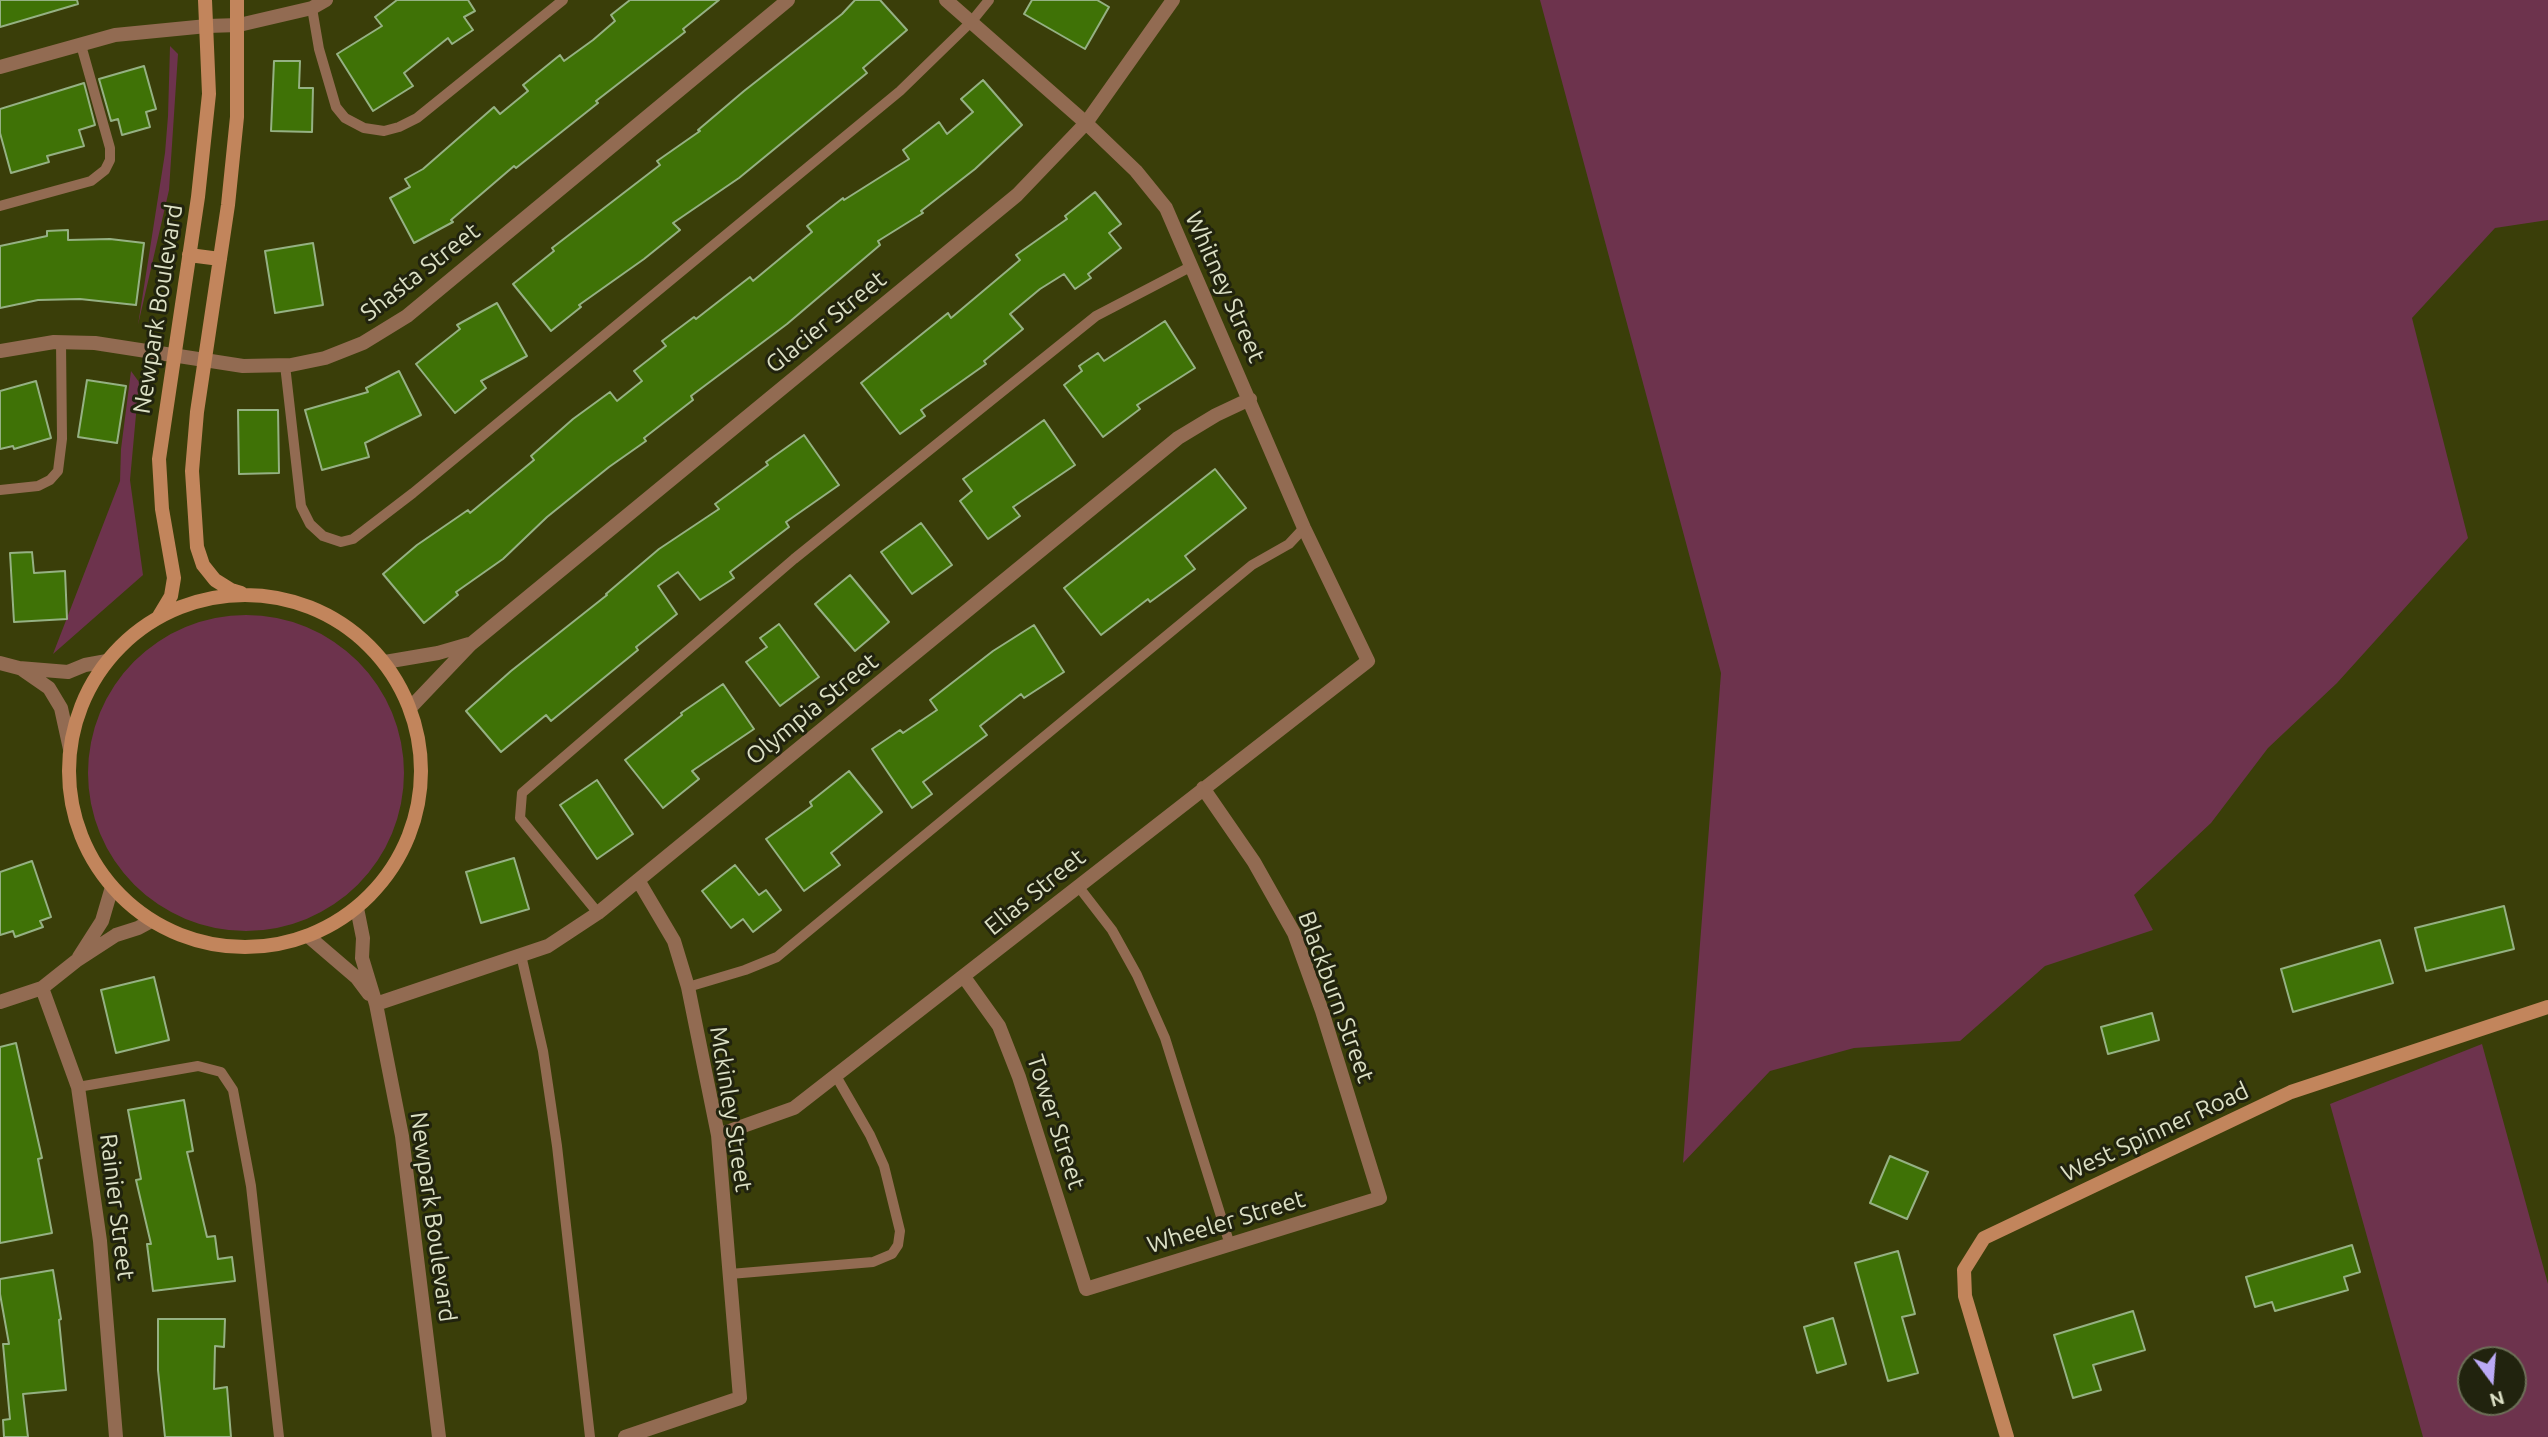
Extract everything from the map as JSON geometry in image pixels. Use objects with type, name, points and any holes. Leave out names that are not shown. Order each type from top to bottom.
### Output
[{"type":"street","name":"Newpark Boulevard","points":[[156,619],[171,596],[174,578],[162,509],[159,459],[209,94],[205,0]]},
{"type":"street","points":[[19,668],[47,685],[61,708],[70,749],[70,798],[85,846],[112,887],[151,921],[188,938],[228,947],[268,946],[308,936],[357,908],[388,876],[410,837],[421,794],[421,750],[411,707],[386,663],[364,640],[339,621],[311,607],[281,598],[231,590],[215,580],[203,565],[197,547],[192,471],[197,412],[220,259],[237,117],[237,0]]},
{"type":"street","points":[[0,67],[115,35],[239,25],[312,8],[326,0]]},
{"type":"street","name":"Shasta Street","points":[[0,351],[61,342],[95,343],[243,366],[285,365],[325,358],[363,343],[407,316],[788,0]]},
{"type":"street","name":"Whitney Street","points":[[946,0],[1086,123],[1136,172],[1166,208],[1304,528],[1368,661]]},
{"type":"street","name":"Glacier Street","points":[[411,707],[471,644],[1017,195],[1086,123],[1173,0]]},
{"type":"street","points":[[189,255],[220,259]]},
{"type":"street","name":"Olympia Street","points":[[376,1004],[548,946],[598,913],[1178,438],[1216,415],[1250,399]]},
{"type":"street","points":[[70,749],[82,702],[107,661],[130,638],[156,619],[186,605],[217,597],[250,594]]},
{"type":"street","name":"Glacier Street","points":[[386,663],[471,644]]},
{"type":"street","points":[[0,663],[19,668],[68,672],[85,665],[107,661]]},
{"type":"street","name":"Elias Street","points":[[718,1135],[794,1108],[1368,661]]},
{"type":"street","name":"Blackburn Street","points":[[1203,788],[1254,862],[1294,933],[1322,1011],[1380,1198]]},
{"type":"street","name":"Mckinley Street","points":[[625,1437],[740,1398],[718,1135],[688,987],[674,941],[638,880]]},
{"type":"street","points":[[76,961],[102,921],[112,887]]},
{"type":"street","name":"Newpark Boulevard","points":[[357,908],[363,938],[362,958],[376,1004],[402,1136],[439,1437]]},
{"type":"street","points":[[0,1002],[42,988],[76,961],[116,935],[151,921]]},
{"type":"street","name":"Newpark Boulevard","points":[[308,936],[356,978],[376,1004]]},
{"type":"street","name":"Tower Street","points":[[964,977],[999,1026],[1019,1077],[1086,1289]]},
{"type":"street","name":"Rainier Street","points":[[42,988],[78,1087],[100,1241],[116,1437]]},
{"type":"street","name":"West Spinner Road","points":[[2007,1437],[1965,1296],[1964,1270],[1984,1238],[2291,1092],[2548,1007]]},
{"type":"street","name":"Wheeler Street","points":[[1086,1289],[1380,1198]]},
{"type":"lane","points":[[312,8],[319,50],[336,107],[345,117],[364,128],[384,131],[417,118],[563,0]]},
{"type":"lane","points":[[285,365],[301,506],[310,524],[323,536],[341,542],[353,539],[413,493],[900,91],[972,21],[989,0]]},
{"type":"lane","points":[[0,206],[91,181],[105,170],[110,160],[110,148],[81,45]]},
{"type":"lane","points":[[598,913],[520,818],[522,793],[794,559],[1096,316],[1192,267]]},
{"type":"lane","points":[[0,490],[38,486],[50,480],[58,471],[62,439],[61,342]]},
{"type":"lane","points":[[688,987],[746,970],[776,957],[1252,565],[1289,544],[1304,528]]},
{"type":"lane","points":[[1078,886],[1112,930],[1137,975],[1165,1038],[1230,1245]]},
{"type":"lane","points":[[521,955],[543,1051],[549,1091],[590,1437]]},
{"type":"lane","points":[[78,1087],[198,1066],[221,1072],[233,1090],[251,1186],[279,1437]]},
{"type":"lane","points":[[730,1274],[873,1262],[892,1254],[898,1245],[900,1231],[884,1166],[870,1135],[836,1076]]},
{"type":"shaded area","points":[[1540,0],[2548,0],[2548,220],[2495,228],[2412,318],[2468,538],[2337,683],[2268,748],[2211,823],[2134,895],[2153,930],[2045,966],[1960,1041],[1854,1048],[1770,1071],[1683,1163],[1721,673]]},
{"type":"shaded area","points":[[170,46],[178,54],[169,190],[138,325],[165,153]]},
{"type":"shaded area","points":[[131,371],[139,382],[130,480],[143,575],[53,654],[120,481],[121,449]]},
{"type":"shaded area","points":[[246,615],[277,618],[306,627],[334,642],[368,673],[392,713],[401,742],[404,773],[401,804],[392,833],[377,861],[346,895],[306,919],[277,928],[246,931],[215,928],[186,919],[158,904],[124,873],[100,833],[91,804],[88,773],[91,742],[100,713],[115,685],[146,651],[186,627],[215,618]]},
{"type":"shaded area","points":[[2482,1044],[2548,1284],[2548,1437],[2423,1437],[2330,1104]]},
{"type":"building","points":[[0,0],[77,0],[78,4],[0,27]]},
{"type":"building","points":[[397,0],[468,0],[475,11],[464,17],[473,30],[452,44],[448,38],[404,73],[413,86],[373,111],[337,54],[382,26],[375,17]]},
{"type":"building","points":[[630,0],[719,0],[683,29],[685,32],[596,101],[598,103],[516,168],[514,166],[451,220],[453,222],[414,243],[390,198],[410,187],[405,179],[423,169],[494,107],[500,114],[528,91],[523,85],[560,55],[564,61],[593,40],[615,21],[611,15]]},
{"type":"building","points":[[855,0],[880,0],[907,30],[863,68],[867,73],[739,178],[673,223],[680,230],[579,305],[581,307],[551,331],[513,284],[554,251],[552,248],[660,165],[657,161],[700,131],[698,130],[744,91],[842,14]]},
{"type":"building","points":[[1032,0],[1097,0],[1109,7],[1085,49],[1024,14]]},
{"type":"building","points":[[274,61],[300,61],[299,88],[313,88],[312,132],[271,131]]},
{"type":"building","points":[[144,66],[156,109],[146,112],[150,127],[122,135],[118,119],[111,121],[99,79]]},
{"type":"building","points":[[983,80],[1022,125],[975,169],[921,211],[923,213],[878,241],[880,245],[787,324],[691,396],[693,400],[644,438],[646,441],[547,517],[503,559],[456,592],[458,595],[424,623],[383,574],[417,545],[468,510],[470,513],[534,460],[531,456],[573,419],[610,392],[617,401],[642,381],[634,371],[666,346],[662,341],[694,317],[696,319],[750,277],[753,281],[812,232],[807,226],[843,198],[844,200],[909,159],[903,150],[939,122],[947,134],[973,112],[961,99]]},
{"type":"building","points":[[84,83],[95,125],[79,130],[84,146],[47,156],[49,162],[11,173],[0,133],[0,109]]},
{"type":"building","points":[[1095,192],[1121,224],[1109,233],[1121,248],[1088,274],[1091,278],[1075,289],[1064,274],[1040,289],[1010,314],[1023,329],[984,361],[986,364],[921,410],[925,416],[900,434],[861,383],[948,313],[951,318],[1020,260],[1016,255],[1067,219],[1065,216]]},
{"type":"building","points":[[68,230],[68,240],[110,239],[144,243],[136,305],[80,299],[38,300],[0,308],[0,246],[47,236],[47,231]]},
{"type":"building","points":[[313,243],[323,305],[275,313],[265,251]]},
{"type":"building","points":[[497,303],[527,356],[481,381],[486,388],[455,413],[416,364],[460,329],[457,325]]},
{"type":"building","points":[[1165,321],[1195,368],[1137,405],[1140,409],[1103,437],[1064,385],[1082,371],[1079,366],[1098,353],[1104,361]]},
{"type":"building","points":[[399,371],[421,415],[365,443],[369,457],[322,470],[305,410],[368,392],[366,388]]},
{"type":"building","points":[[87,380],[126,386],[117,443],[78,437]]},
{"type":"building","points":[[36,381],[51,438],[14,449],[13,446],[0,449],[0,391]]},
{"type":"building","points":[[238,410],[278,410],[279,473],[239,474]]},
{"type":"building","points":[[1044,420],[1075,465],[1013,507],[1020,516],[988,539],[960,501],[972,491],[963,479]]},
{"type":"building","points":[[804,435],[839,485],[786,522],[789,527],[730,572],[734,578],[700,600],[678,572],[658,586],[677,614],[636,647],[638,650],[551,721],[546,715],[501,752],[466,711],[659,549],[719,509],[715,504]]},
{"type":"building","points":[[1215,469],[1246,508],[1185,556],[1195,569],[1150,602],[1148,599],[1101,635],[1064,588]]},
{"type":"building","points":[[921,523],[952,565],[912,594],[881,552]]},
{"type":"building","points":[[32,552],[34,573],[65,571],[67,619],[14,622],[10,553]]},
{"type":"building","points":[[850,575],[889,622],[855,651],[815,604]]},
{"type":"building","points":[[779,624],[819,677],[780,706],[746,662],[767,647],[760,638]]},
{"type":"building","points":[[1034,625],[1064,672],[1024,698],[1021,694],[980,726],[987,735],[923,782],[932,794],[912,808],[872,749],[900,730],[903,733],[937,710],[930,700],[993,651]]},
{"type":"building","points":[[723,684],[754,729],[692,771],[699,779],[663,808],[625,760],[682,715],[681,713]]},
{"type":"building","points":[[849,771],[882,812],[831,853],[840,865],[804,891],[766,839],[812,806],[810,802]]},
{"type":"building","points":[[597,780],[633,834],[597,859],[560,805]]},
{"type":"building","points":[[514,858],[529,909],[481,923],[466,872]]},
{"type":"building","points":[[32,861],[51,917],[40,921],[43,927],[15,937],[13,931],[0,935],[0,872]]},
{"type":"building","points":[[735,865],[759,895],[766,890],[781,910],[753,932],[743,919],[731,928],[702,891]]},
{"type":"building","points":[[2504,906],[2514,949],[2426,971],[2415,928]]},
{"type":"building","points":[[2380,940],[2393,983],[2293,1012],[2281,969]]},
{"type":"building","points":[[154,977],[169,1040],[116,1053],[101,990]]},
{"type":"building","points":[[2152,1013],[2159,1040],[2108,1054],[2101,1027]]},
{"type":"building","points":[[16,1043],[42,1158],[38,1159],[52,1233],[0,1243],[0,1047]]},
{"type":"building","points":[[184,1100],[193,1151],[187,1152],[207,1237],[215,1236],[218,1259],[232,1257],[235,1281],[153,1291],[147,1244],[151,1244],[136,1180],[141,1179],[128,1110]]},
{"type":"building","points":[[1890,1156],[1928,1172],[1907,1219],[1870,1203]]},
{"type":"building","points":[[2352,1245],[2360,1272],[2344,1277],[2348,1290],[2275,1311],[2272,1302],[2255,1307],[2246,1277]]},
{"type":"building","points":[[1898,1251],[1915,1314],[1902,1317],[1918,1373],[1888,1381],[1855,1263]]},
{"type":"building","points":[[53,1270],[61,1319],[66,1390],[23,1394],[28,1437],[4,1437],[3,1420],[10,1419],[3,1344],[9,1344],[0,1279]]},
{"type":"building","points":[[2133,1311],[2145,1350],[2093,1365],[2101,1390],[2073,1398],[2054,1335]]},
{"type":"building","points":[[1833,1318],[1846,1364],[1817,1373],[1804,1327]]},
{"type":"building","points":[[158,1319],[225,1319],[224,1347],[215,1346],[214,1389],[227,1387],[231,1437],[165,1437],[158,1370]]}]
